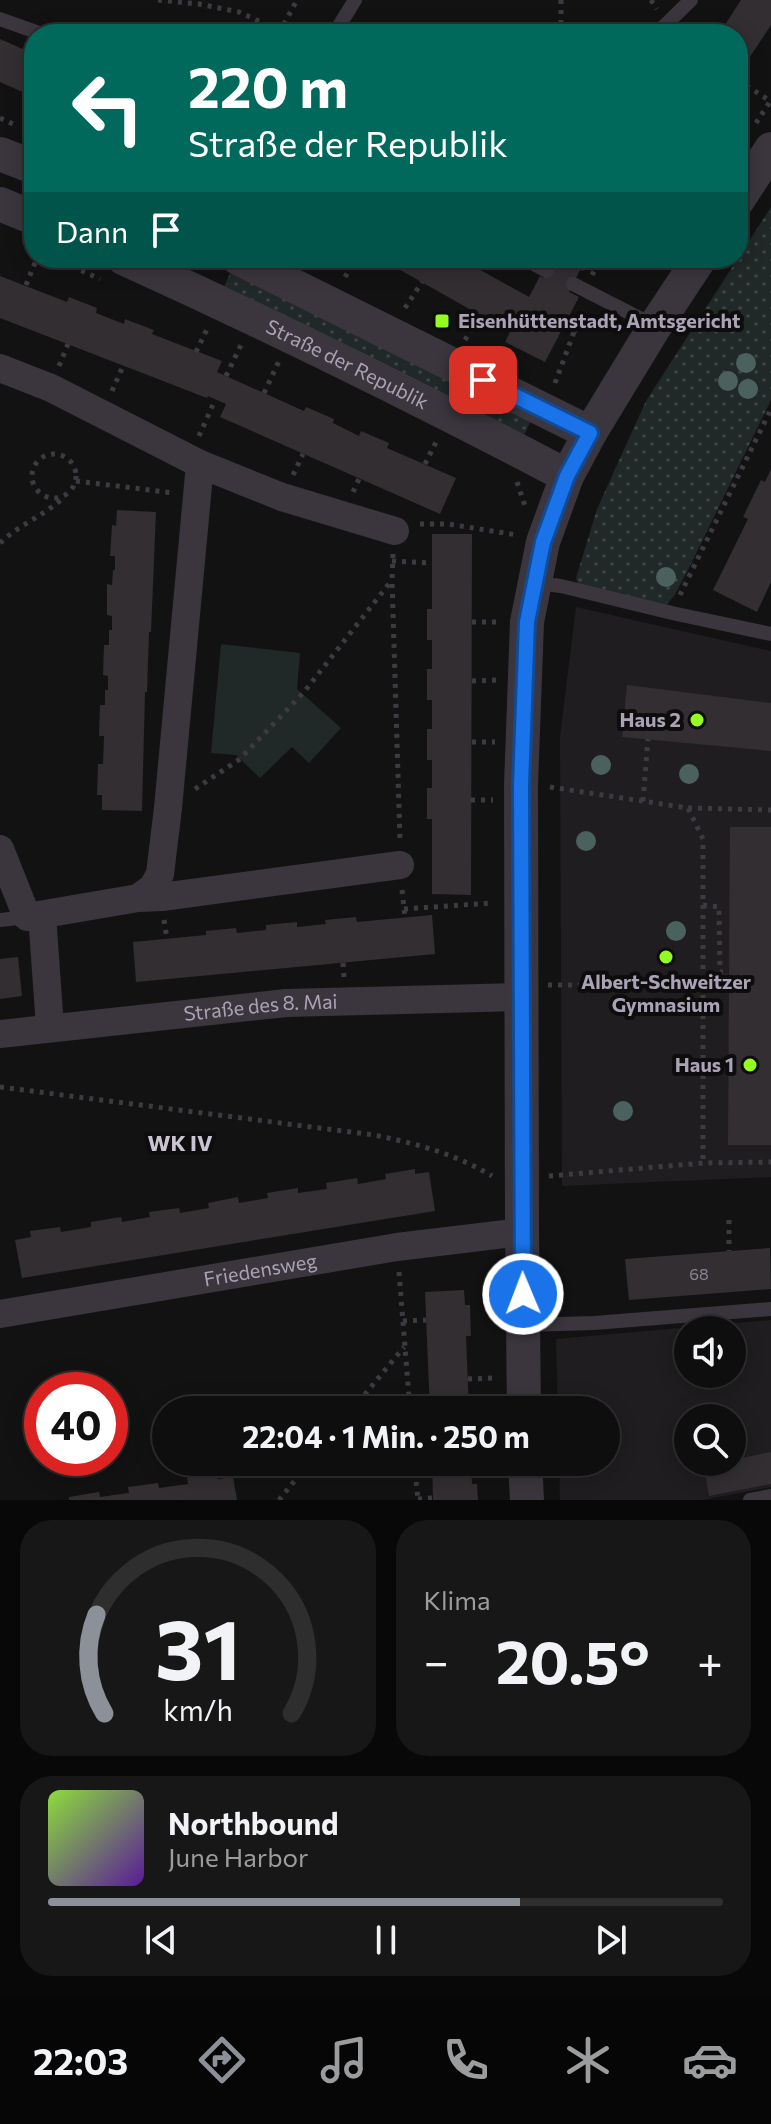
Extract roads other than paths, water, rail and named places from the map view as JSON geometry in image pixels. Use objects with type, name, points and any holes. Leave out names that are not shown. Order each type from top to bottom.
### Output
[{"type":"street","points":[[748,185],[771,149]]},
{"type":"street","points":[[0,154],[24,163]]},
{"type":"street","points":[[0,204],[24,214]]},
{"type":"street","name":"Straße der Republik","points":[[145,268],[328,354],[567,476]]},
{"type":"street","points":[[258,268],[590,433]]},
{"type":"street","points":[[524,1396],[522,1232],[509,1179],[533,991],[521,785],[527,622],[543,542],[567,476],[655,326],[693,268]]},
{"type":"street","points":[[0,368],[51,388],[195,461],[282,497],[395,531]]},
{"type":"street","points":[[138,898],[153,887],[160,874],[196,495],[195,461]]},
{"type":"street","points":[[0,849],[23,917],[50,1027]]},
{"type":"street","points":[[23,917],[138,898],[400,865]]},
{"type":"street","name":"Straße des 8. Mai","points":[[0,1034],[286,1003],[533,991]]},
{"type":"street","name":"Friedensweg","points":[[0,1314],[397,1247],[522,1232]]},
{"type":"street","points":[[526,1476],[527,1500]]},
{"type":"lane","points":[[340,24],[355,0]]},
{"type":"lane","points":[[666,24],[691,0]]},
{"type":"lane","points":[[0,19],[24,28]]},
{"type":"lane","points":[[541,268],[547,271]]},
{"type":"lane","points":[[573,284],[655,326]]},
{"type":"lane","points":[[534,583],[561,586],[771,634]]},
{"type":"lane","points":[[523,1325],[594,1323],[771,1309]]},
{"type":"lane","points":[[750,1500],[771,1496]]},
{"type":"place","name":"Eisenhüttenstadt, Amtsgericht","points":[[442,321]]},
{"type":"place","name":"Haus 2","points":[[697,720]]},
{"type":"place","name":"Albert-Schweitzer Gymnasium","points":[[666,957]]},
{"type":"place","name":"Haus 1","points":[[750,1065]]},
{"type":"district","name":"WK IV","points":[[180,1143]]}]
